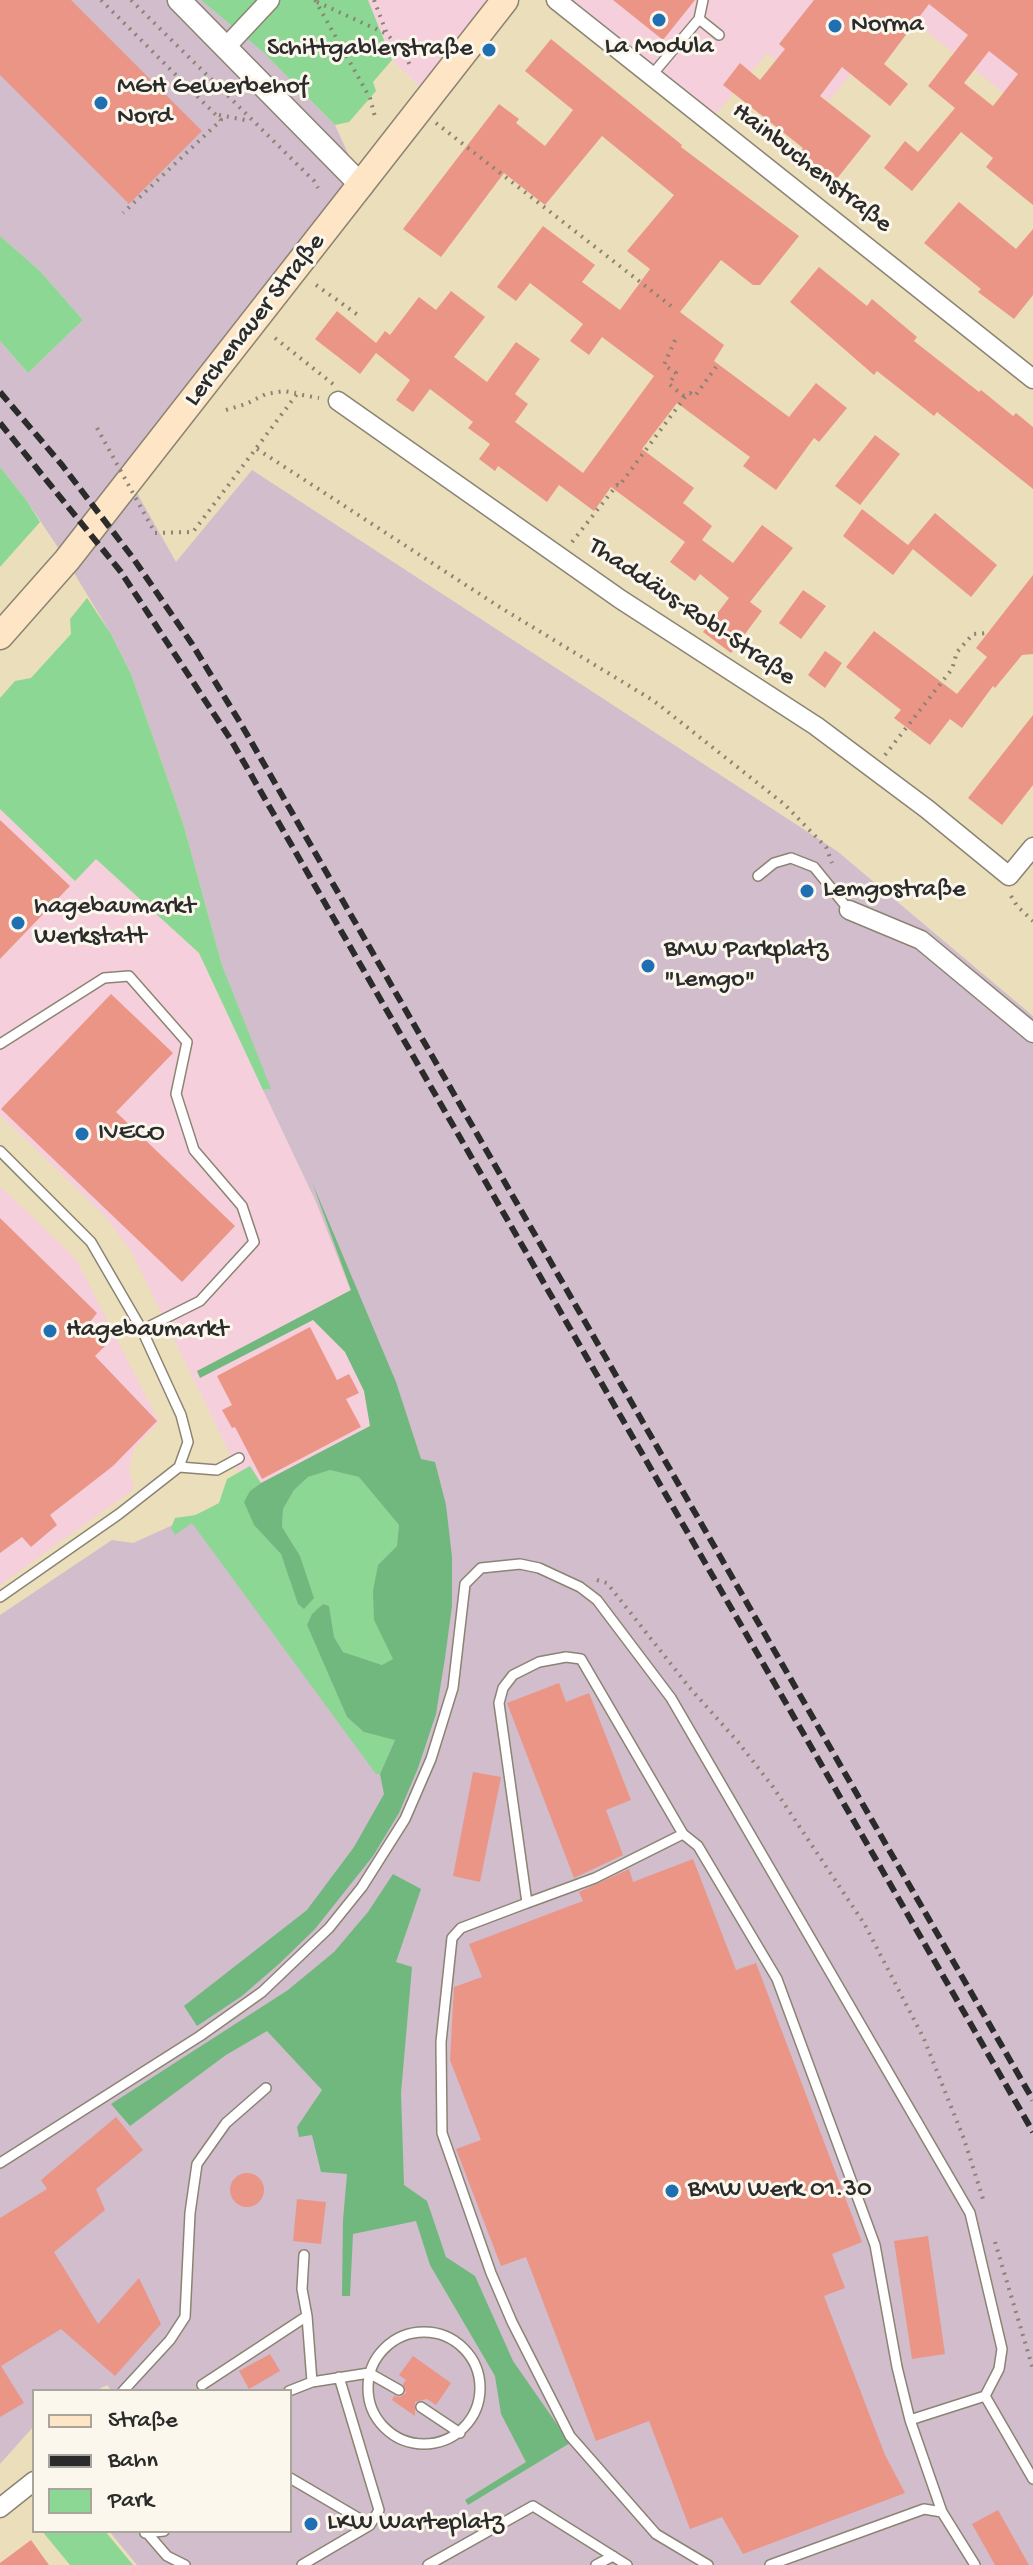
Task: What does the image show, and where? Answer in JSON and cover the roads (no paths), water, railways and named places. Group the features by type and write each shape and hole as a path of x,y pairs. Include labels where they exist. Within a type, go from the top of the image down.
{"main road":[{"name":"Lerchenauer Straße","path":"0,636 67,560 505,0"}],"street":[{"path":"179,0 362,186"},
{"path":"226,47 270,0"},
{"name":"Hainbuchenstraße","path":"556,0 1033,379"},
{"name":"Thaddäus-Robl-Straße","path":"335,392 620,599 816,726 1009,876 1033,847"},
{"path":"849,910 921,940 1033,1033"},
{"path":"0,2508 32,2483"}],"lane":[{"path":"651,76 699,19 703,0"},
{"path":"699,19 719,35"},
{"path":"758,876 774,863 791,858 814,867 849,910"},
{"path":"0,1044 104,978 129,976 187,1042 176,1094 194,1150 242,1206 254,1242 200,1301 142,1330"},
{"path":"0,1151 91,1242 142,1330 181,1415 188,1442 179,1467 119,1514 0,1597"},
{"path":"179,1467 217,1470 239,1458"},
{"path":"0,2163 200,2036 262,1992 329,1928 362,1887 405,1819 431,1759 453,1688 465,1584 473,1573 490,1567 520,1564 539,1568 580,1587 597,1600 671,1698 970,2213 1002,2349 999,2369 985,2396 910,2420"},
{"path":"527,1903 499,1703 503,1688 513,1675 539,1662 566,1657 581,1659 683,1834 698,1846 706,1858 777,1979 875,2245 910,2420 942,2512 975,2565"},
{"path":"683,1834 595,1878 461,1928 452,1938 441,2042 442,2133 491,2273 512,2322 570,2436 656,2534 708,2565"},
{"path":"125,2389 170,2340 185,2317 190,2213 197,2164 226,2123 266,2088"},
{"path":"304,2255 302,2289 312,2382"},
{"path":"202,2385 307,2316"},
{"path":"428,2331 447,2336 463,2347 475,2362 481,2381 480,2400 473,2418 460,2433 444,2442 427,2445 409,2443 393,2436 380,2424 371,2408 367,2391 369,2373 378,2355 391,2342 409,2333 428,2331"},
{"path":"292,2390 312,2382 369,2373 399,2390"},
{"path":"302,2565 370,2525 379,2510 339,2377"},
{"path":"985,2396 1033,2479"},
{"path":"421,2407 460,2433"},
{"path":"292,2479 370,2525"},
{"path":"428,2565 533,2506 627,2565"},
{"path":"770,2565 924,2509 942,2512"},
{"path":"146,2533 167,2556 185,2565"},
{"path":"596,2565 613,2556"}],"railway":[{"path":"0,392 62,465 133,558 192,644 241,724 1033,2100"},
{"path":"0,423 121,572 231,740 1033,2132"}],"place":[{"name":"La Modula","path":"659,20"},
{"name":"Norma","path":"835,26"},
{"name":"Schittgablerstraße","path":"489,50"},
{"name":"MGH Gewerbehof Nord","path":"101,103"},
{"name":"Lemgostraße","path":"807,891"},
{"name":"hagebaumarkt Werkstatt","path":"18,923"},
{"name":"BMW Parkplatz \"Lemgo\"","path":"648,966"},
{"name":"IVECO","path":"82,1134"},
{"name":"Hagebaumarkt","path":"50,1331"},
{"name":"BMW Werk 01.30","path":"672,2191"},
{"name":"LKW Warteplatz","path":"311,2524"}]}
